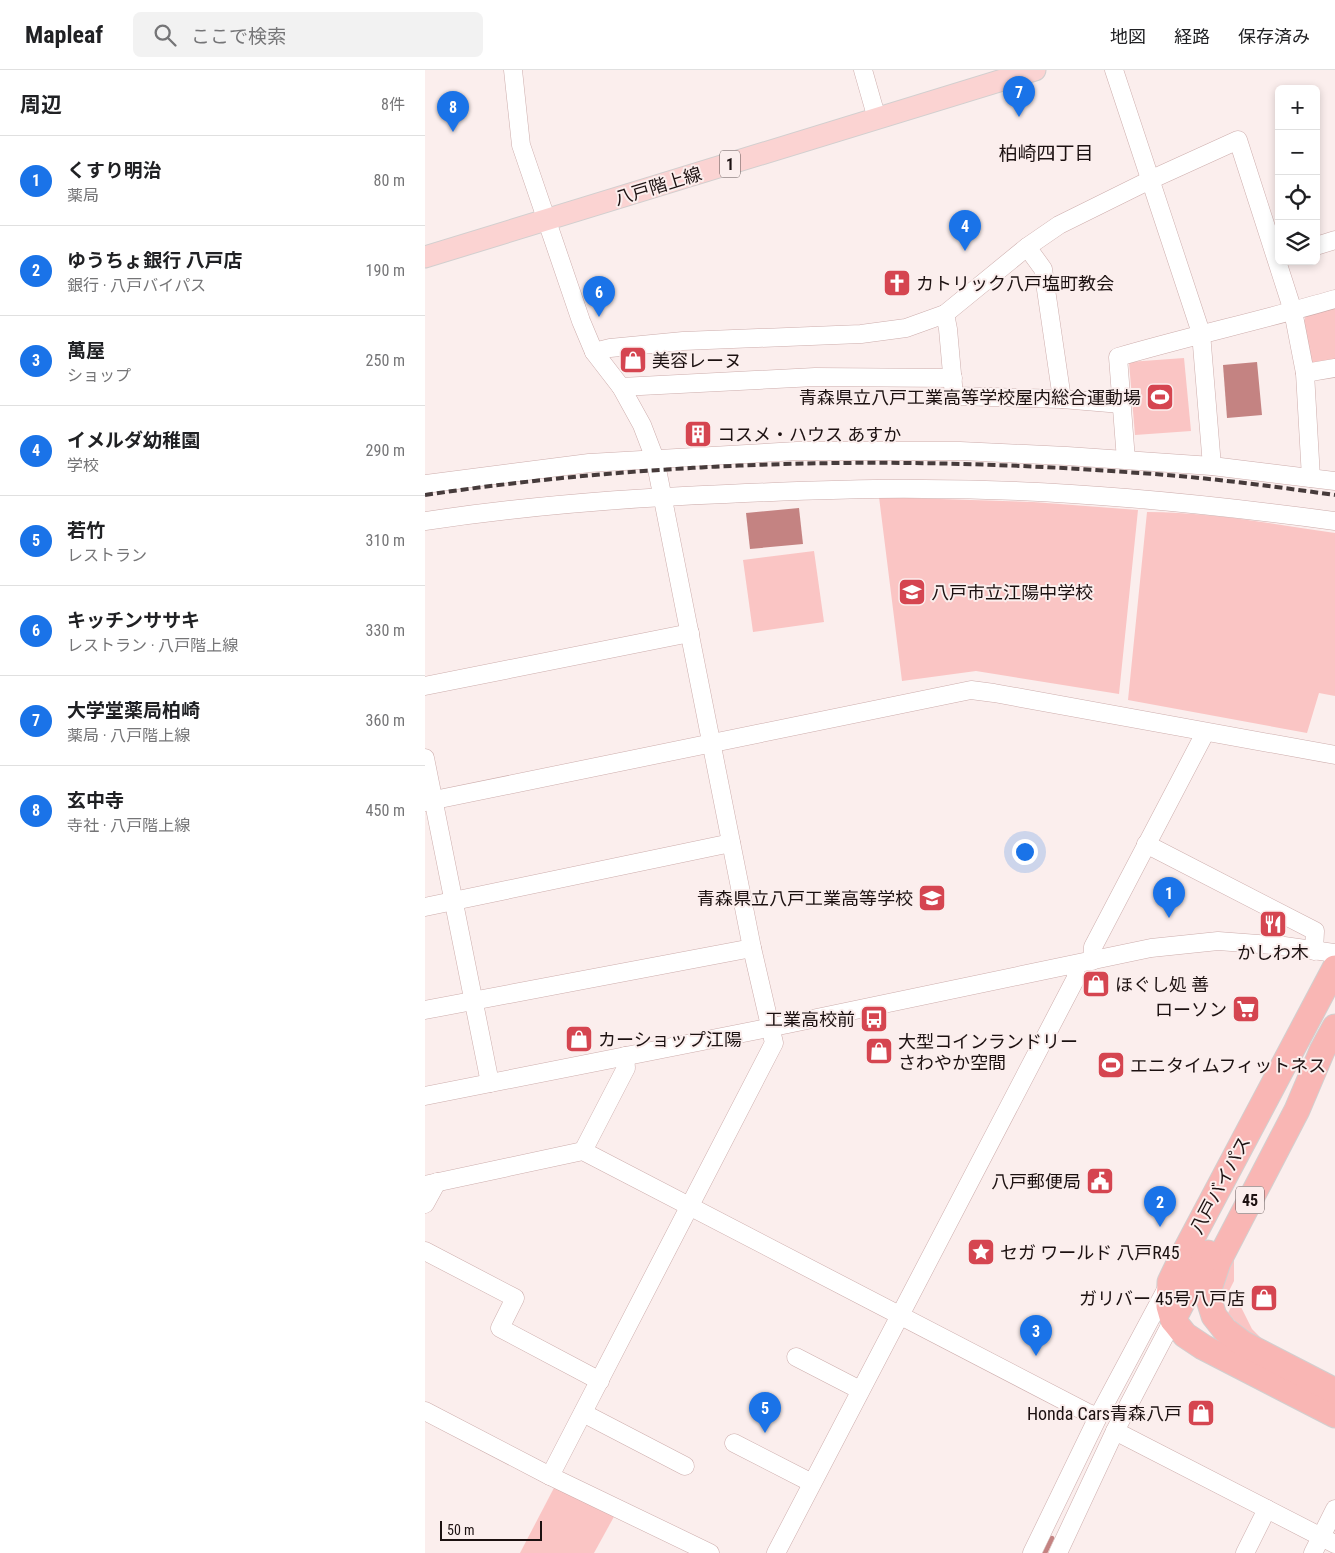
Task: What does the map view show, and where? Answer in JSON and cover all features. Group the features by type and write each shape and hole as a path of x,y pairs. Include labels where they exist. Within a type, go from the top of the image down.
{"highway":[{"name":"八戸バイパス","path":"1173,1320 1169,1306 1170,1282 1335,968"},
{"name":"八戸バイパス","path":"1335,1027 1322,1051 1297,1110 1218,1262 1210,1284 1209,1300 1214,1316 1225,1330 1242,1343 1335,1392"},
{"name":"45","path":"1173,1320 1285,1103 1322,1051"},
{"path":"1173,1320 1189,1320 1207,1325 1242,1343"},
{"path":"1173,1320 1185,1335 1203,1347 1335,1415"}],"main road":[{"name":"八戸階上線","path":"425,257 1035,70"}],"street":[{"path":"513,70 521,145 581,320 594,352 621,387 642,424 655,459 752,948 774,1042 549,1476"},
{"path":"863,70 877,120"},
{"path":"1113,70 1201,333 1212,466"},
{"path":"594,352 611,348 683,341 861,334 906,328 945,314 1027,247 1059,225 1150,180 1238,140 1275,248"},
{"path":"1320,245 1335,240"},
{"path":"1027,247 1043,270 1062,399"},
{"path":"1280,265 1293,311 1305,373 1311,478"},
{"path":"1126,460 1117,357 1201,333 1335,299"},
{"path":"945,314 954,396 1062,399 1121,404"},
{"path":"1305,373 1335,368"},
{"path":"621,387 815,377 953,378"},
{"path":"425,484 589,463 797,452 960,452 1126,460 1212,466 1335,481"},
{"path":"425,521 575,503 662,497 873,489 1011,491 1156,500 1335,521"},
{"path":"425,686 690,633"},
{"path":"429,801 971,690 1335,755"},
{"path":"776,1553 1205,732"},
{"path":"425,758 429,801 453,901 490,1083"},
{"path":"425,907 731,843"},
{"path":"1146,844 1315,931 1314,951"},
{"path":"425,1096 771,1027 1151,948 1218,941 1284,946 1335,953"},
{"path":"425,1010 752,948"},
{"path":"583,1151 626,1068 625,1056"},
{"path":"425,1204 431,1183 583,1151 899,1316 1098,1417"},
{"path":"425,1251 515,1298 500,1328 600,1380"},
{"path":"1032,1553 1098,1417 1170,1282"},
{"path":"1058,1553 1115,1431 1151,1366 1173,1320"},
{"path":"1080,1453 1111,1413 1154,1335 1173,1320"},
{"path":"1151,1366 1163,1351 1174,1345 1189,1344 1203,1347"},
{"path":"796,1357 860,1390"},
{"path":"425,1411 549,1476 710,1553"},
{"path":"583,1413 685,1466"},
{"path":"1115,1431 1328,1540"},
{"path":"734,1443 812,1483"},
{"path":"1245,1553 1267,1509"},
{"path":"1313,1553 1328,1540 1335,1509"}],"shaded area":[{"path":"1335,307 1335,363 1309,365 1303,324 1306,315"},
{"name":"青森県立八戸工業高等学校屋内総合運動場","path":"1184,358 1191,431 1135,435 1129,362"},
{"path":"1257,362 1262,415 1227,418 1223,365"},
{"path":"879,497 1033,502 1138,510 1119,694 976,671 902,681"},
{"path":"799,508 803,544 750,549 746,513"},
{"path":"1147,512 1218,516 1335,533 1335,696 1319,693 1307,733 1128,700"},
{"path":"814,551 824,622 753,632 743,560"},
{"path":"1234,1255 1234,1281 1228,1293 1222,1291 1223,1283"},
{"path":"1236,1297 1252,1329 1262,1339 1243,1329 1228,1313"},
{"path":"556,1484 616,1513 594,1553 520,1553"}],"waterway":[{"path":"1045,1553 1052,1538"}],"railway":[{"path":"425,495 603,474 782,464 871,463 1050,467 1139,473 1213,479 1335,495"}],"place":[{"name":"大学堂薬局柏崎","path":"1019,117"},
{"name":"玄中寺","path":"453,132"},
{"name":"イメルダ幼稚園","path":"965,251"},
{"name":"カトリック八戸塩町教会","path":"897,283"},
{"name":"キッチンササキ","path":"599,317"},
{"name":"美容レーヌ","path":"633,360"},
{"name":"青森県立八戸工業高等学校屋内総合運動場","path":"1160,397"},
{"name":"コスメ・ハウス あすか","path":"698,434"},
{"name":"八戸市立江陽中学校","path":"912,592"},
{"name":"青森県立八戸工業高等学校","path":"932,898"},
{"name":"くすり明治","path":"1169,918"},
{"name":"かしわ木","path":"1273,924"},
{"name":"ほぐし処 善","path":"1096,984"},
{"name":"ローソン","path":"1246,1009"},
{"name":"工業高校前","path":"874,1019"},
{"name":"カーショップ江陽","path":"579,1039"},
{"name":"大型コインランドリー さわやか空間","path":"879,1051"},
{"name":"エニタイムフィットネス","path":"1111,1065"},
{"name":"八戸郵便局","path":"1100,1181"},
{"name":"ゆうちょ銀行 八戸店","path":"1160,1227"},
{"name":"セガ ワールド 八戸R45","path":"981,1252"},
{"name":"ガリバー 45号八戸店","path":"1264,1298"},
{"name":"萬屋","path":"1036,1356"},
{"name":"Honda Cars青森八戸","path":"1201,1413"},
{"name":"若竹","path":"765,1433"}],"district":[{"name":"柏崎四丁目","path":"1046,153"}]}
